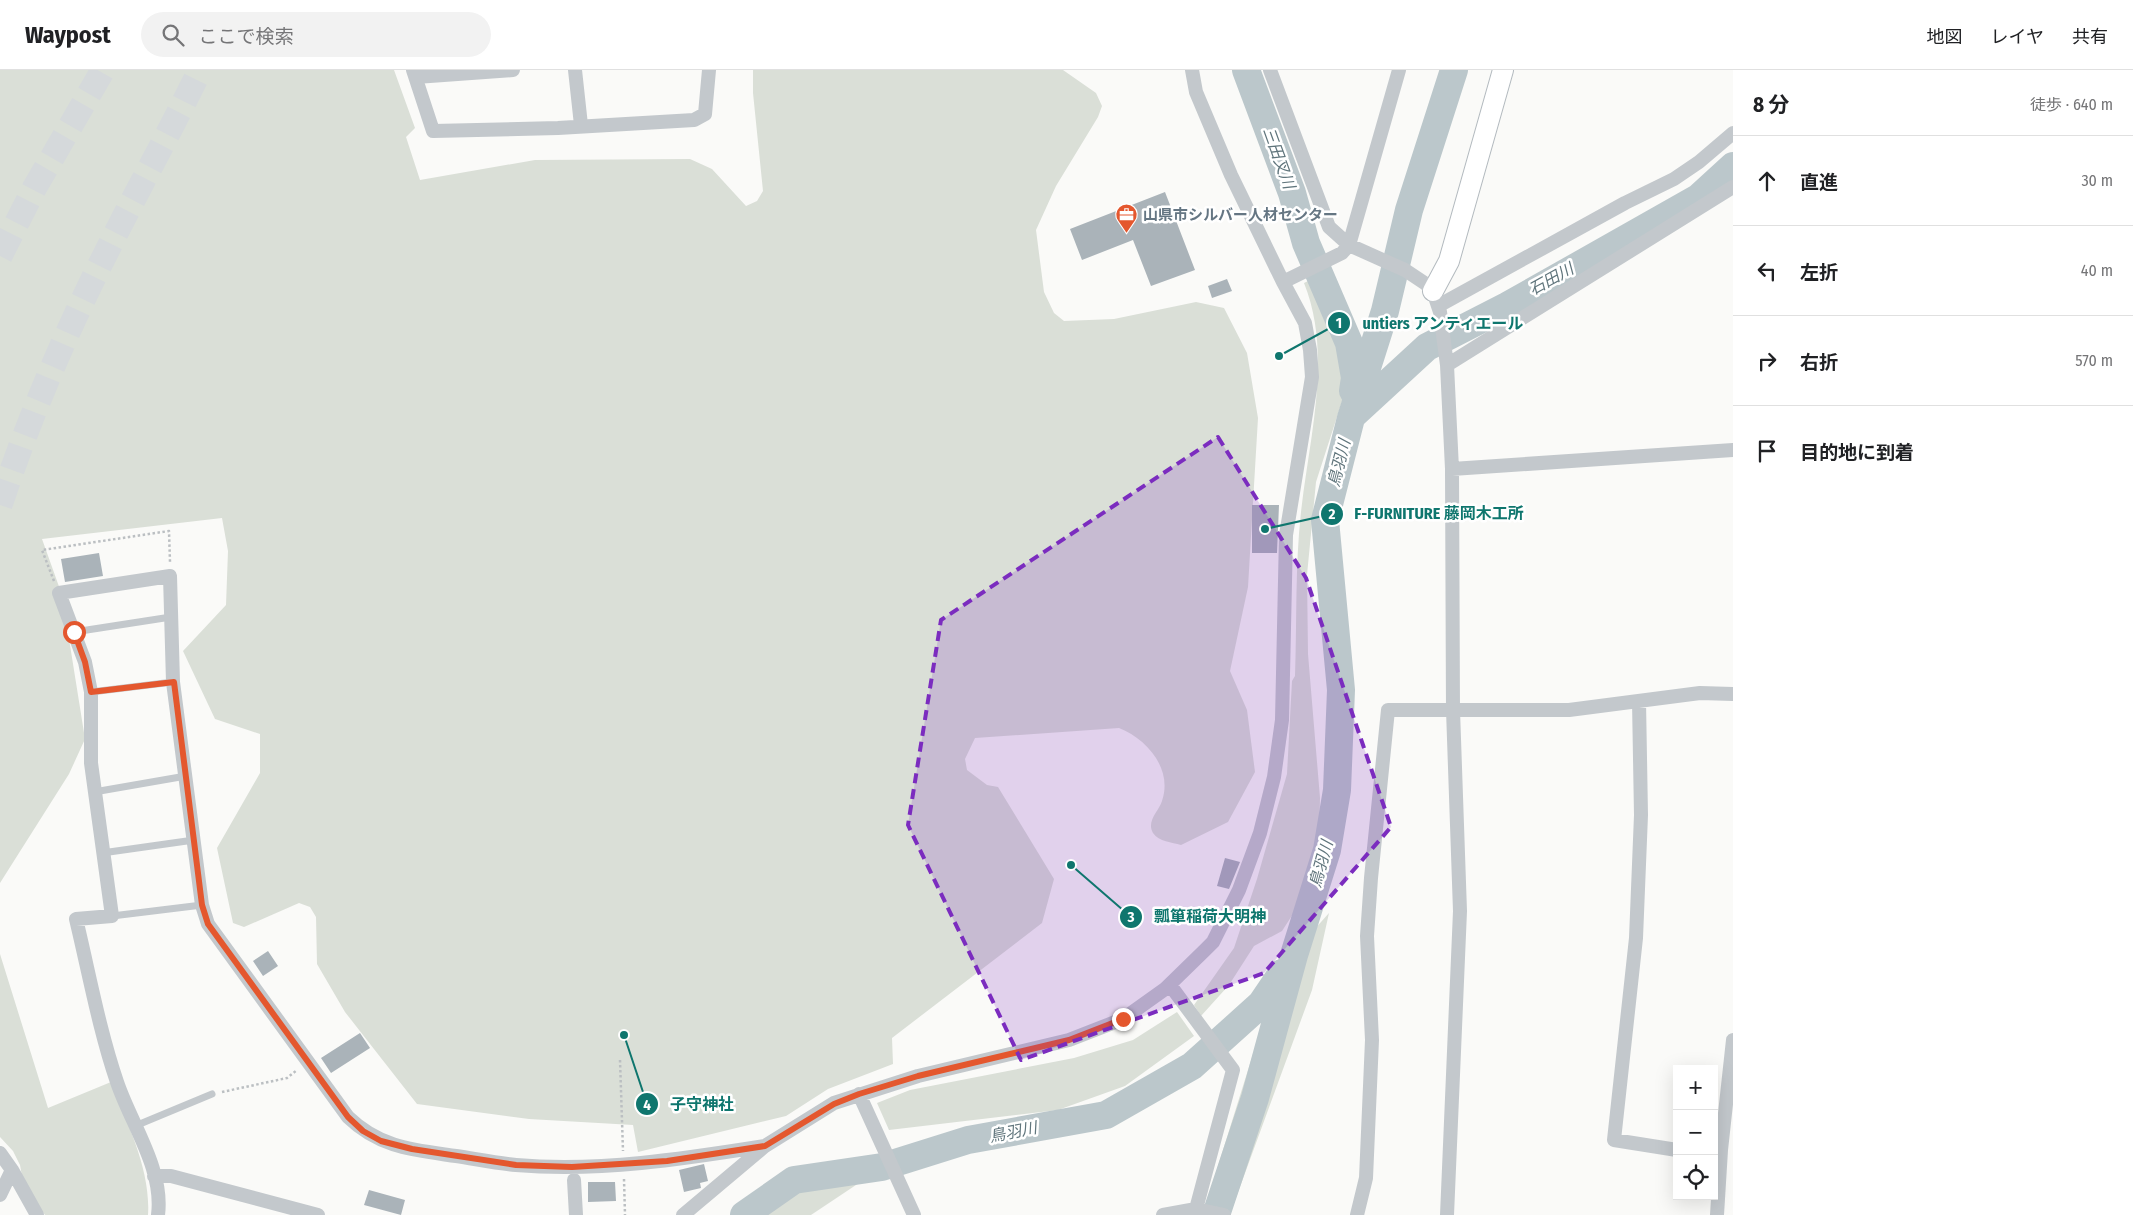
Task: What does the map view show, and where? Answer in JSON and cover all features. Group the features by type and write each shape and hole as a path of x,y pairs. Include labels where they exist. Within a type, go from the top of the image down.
{"street":[{"path":"513,70 414,74 433,131 558,128 581,125 694,120 705,114 709,70"},
{"path":"574,70 581,125"},
{"path":"683,1215 765,1146 834,1104 918,1076 1069,1040 1123,1019 1170,985 1213,942 1240,890 1260,833 1274,777 1282,720 1286,535 1312,378 1310,350 1305,323 1204,110 1196,92 1192,70"},
{"path":"1270,70 1329,227 1345,249"},
{"path":"1345,249 1399,70"},
{"path":"1447,1215 1452,1146 1460,911 1453,710 1452,469 1446,361 1434,298 1449,261 1503,70"},
{"path":"1434,298 1674,179 1699,162 1733,132"},
{"path":"1446,361 1731,190"},
{"path":"1286,280 1345,249 1364,251 1405,270 1434,298"},
{"path":"1452,469 1733,450"},
{"path":"158,1215 159,1206 154,1176 117,1082 76,919 112,916 91,763 91,692 85,662 59,594 170,576 174,682 202,905 208,924 348,1117 363,1131 381,1141 412,1149 516,1165 572,1167 624,1165 667,1161 765,1146"},
{"path":"1357,1215 1366,1178 1371,1050 1368,936 1370,888 1388,710 1569,710 1700,693 1733,694"},
{"path":"1639,701 1641,815 1636,938 1614,1140 1673,1149"},
{"path":"1170,985 1233,1070 1196,1208"},
{"path":"1717,1215 1733,1040"},
{"path":"860,1096 914,1215"},
{"path":"0,1153 12,1170 37,1215"},
{"path":"0,1195 12,1170"},
{"path":"154,1176 171,1176 318,1215"},
{"path":"574,1180 576,1215"},
{"path":"1163,1215 1196,1208 1224,1215"}],"lane":[{"path":"74,632 171,617"},
{"path":"91,692 174,682"},
{"path":"94,792 186,776"},
{"path":"102,853 195,840"},
{"path":"112,916 202,905"},
{"path":"135,1126 212,1094"}],"path":[{"path":"59,594 42,550 168,531 170,576"},
{"path":"620,1060 625,1215"},
{"path":"212,1094 287,1078 308,1061"}],"highlighted area":[{"path":"1218,437 1306,578 1391,827 1264,973 1021,1060 908,825 941,620"}],"shaded area":[{"path":"0,70 394,70 415,128 406,137 420,180 535,160 690,159 712,169 746,206 757,201 763,191 753,93 753,70 1063,70 1096,93 1102,106 1098,117 1056,186 1036,230 1044,292 1054,313 1064,321 1114,319 1196,302 1224,308 1247,353 1258,418 1248,587 1230,671 1247,710 1255,772 1228,822 1181,845 1162,840 1156,836 1151,829 1151,824 1162,801 1164,778 1161,767 1148,747 1119,728 975,738 965,759 967,770 987,785 998,787 1054,879 1042,923 892,1038 893,1064 828,1089 786,1116 638,1152 633,1125 529,1119 417,1104 345,1012 317,964 316,917 310,907 299,903 244,927 233,923 217,848 260,773 260,734 215,719 183,651 226,605 228,551 222,518 42,539 62,595 85,739 69,774 0,883"},
{"path":"1314,278 1334,318 1347,366 1345,392 1316,482 1307,575 1308,654 1320,798 1319,841 1293,914 1282,931 1254,946 1229,985 1201,1016 1194,1005 1234,948 1257,879 1287,774 1292,681 1295,676 1299,532 1313,426 1318,368 1313,310 1304,283"},
{"path":"1329,913 1312,990 1233,1206 1207,1201 1253,1054 1298,985 1313,931"},
{"path":"0,954 48,1108 111,1082 131,1130 142,1164 148,1198 148,1215 45,1215 24,1187 20,1165 13,1151 0,1137"},
{"path":"1177,1012 1194,1036 1125,1086 1058,1110 889,1130 877,1103 910,1090 1074,1058 1133,1040"},
{"path":"871,1175 811,1215 761,1215 806,1185 832,1177"}],"building":[{"name":"山県市シルバー人材センター","path":"1165,192 1195,270 1151,286 1133,240 1082,260 1070,229"},
{"path":"1227,279 1232,291 1212,298 1208,286"},
{"path":"1252,505 1279,505 1277,553 1252,553"},
{"path":"99,553 103,576 65,582 61,559"},
{"path":"1225,858 1240,862 1229,889 1217,886"},
{"path":"268,951 278,966 263,976 253,961"},
{"path":"360,1033 370,1048 331,1073 321,1058"},
{"path":"704,1164 708,1181 700,1183 701,1188 684,1192 679,1170"},
{"path":"588,1182 615,1182 616,1201 588,1202"},
{"path":"369,1190 405,1200 401,1215 364,1205"}],"waterway":[{"name":"三田叉川","path":"1246,70 1292,193 1306,243 1349,343 1355,378 1353,391"},
{"name":"鳥羽川","path":"1216,1215 1255,1098 1294,955 1327,850 1337,790 1341,690 1325,520 1351,418 1385,311 1409,210 1454,70"},
{"name":"石田川","path":"1352,416 1427,347 1507,306 1698,198 1733,166"},
{"name":"鳥羽川","path":"744,1215 794,1180 882,1167 968,1140 1106,1115 1192,1066 1261,1004 1282,973"}],"tunnel":[{"path":"0,256 35,187 103,70"},
{"path":"0,505 37,405 80,307 200,70"}],"place":[{"name":"山県市シルバー人材センター","path":"1127,234"},
{"name":"untiers アンティエール","path":"1279,356"},
{"name":"F-FURNITURE 藤岡木工所","path":"1265,529"},
{"name":"瓢箪稲荷大明神","path":"1071,865"},
{"name":"子守神社","path":"624,1035"}],"route":[{"path":"74,632 85,662 91,692 174,682 202,905 208,924 348,1117 363,1131 381,1141 412,1149 516,1165 572,1167 667,1161 765,1146 834,1104 859,1094 918,1076 1069,1040 1123,1019"}]}
